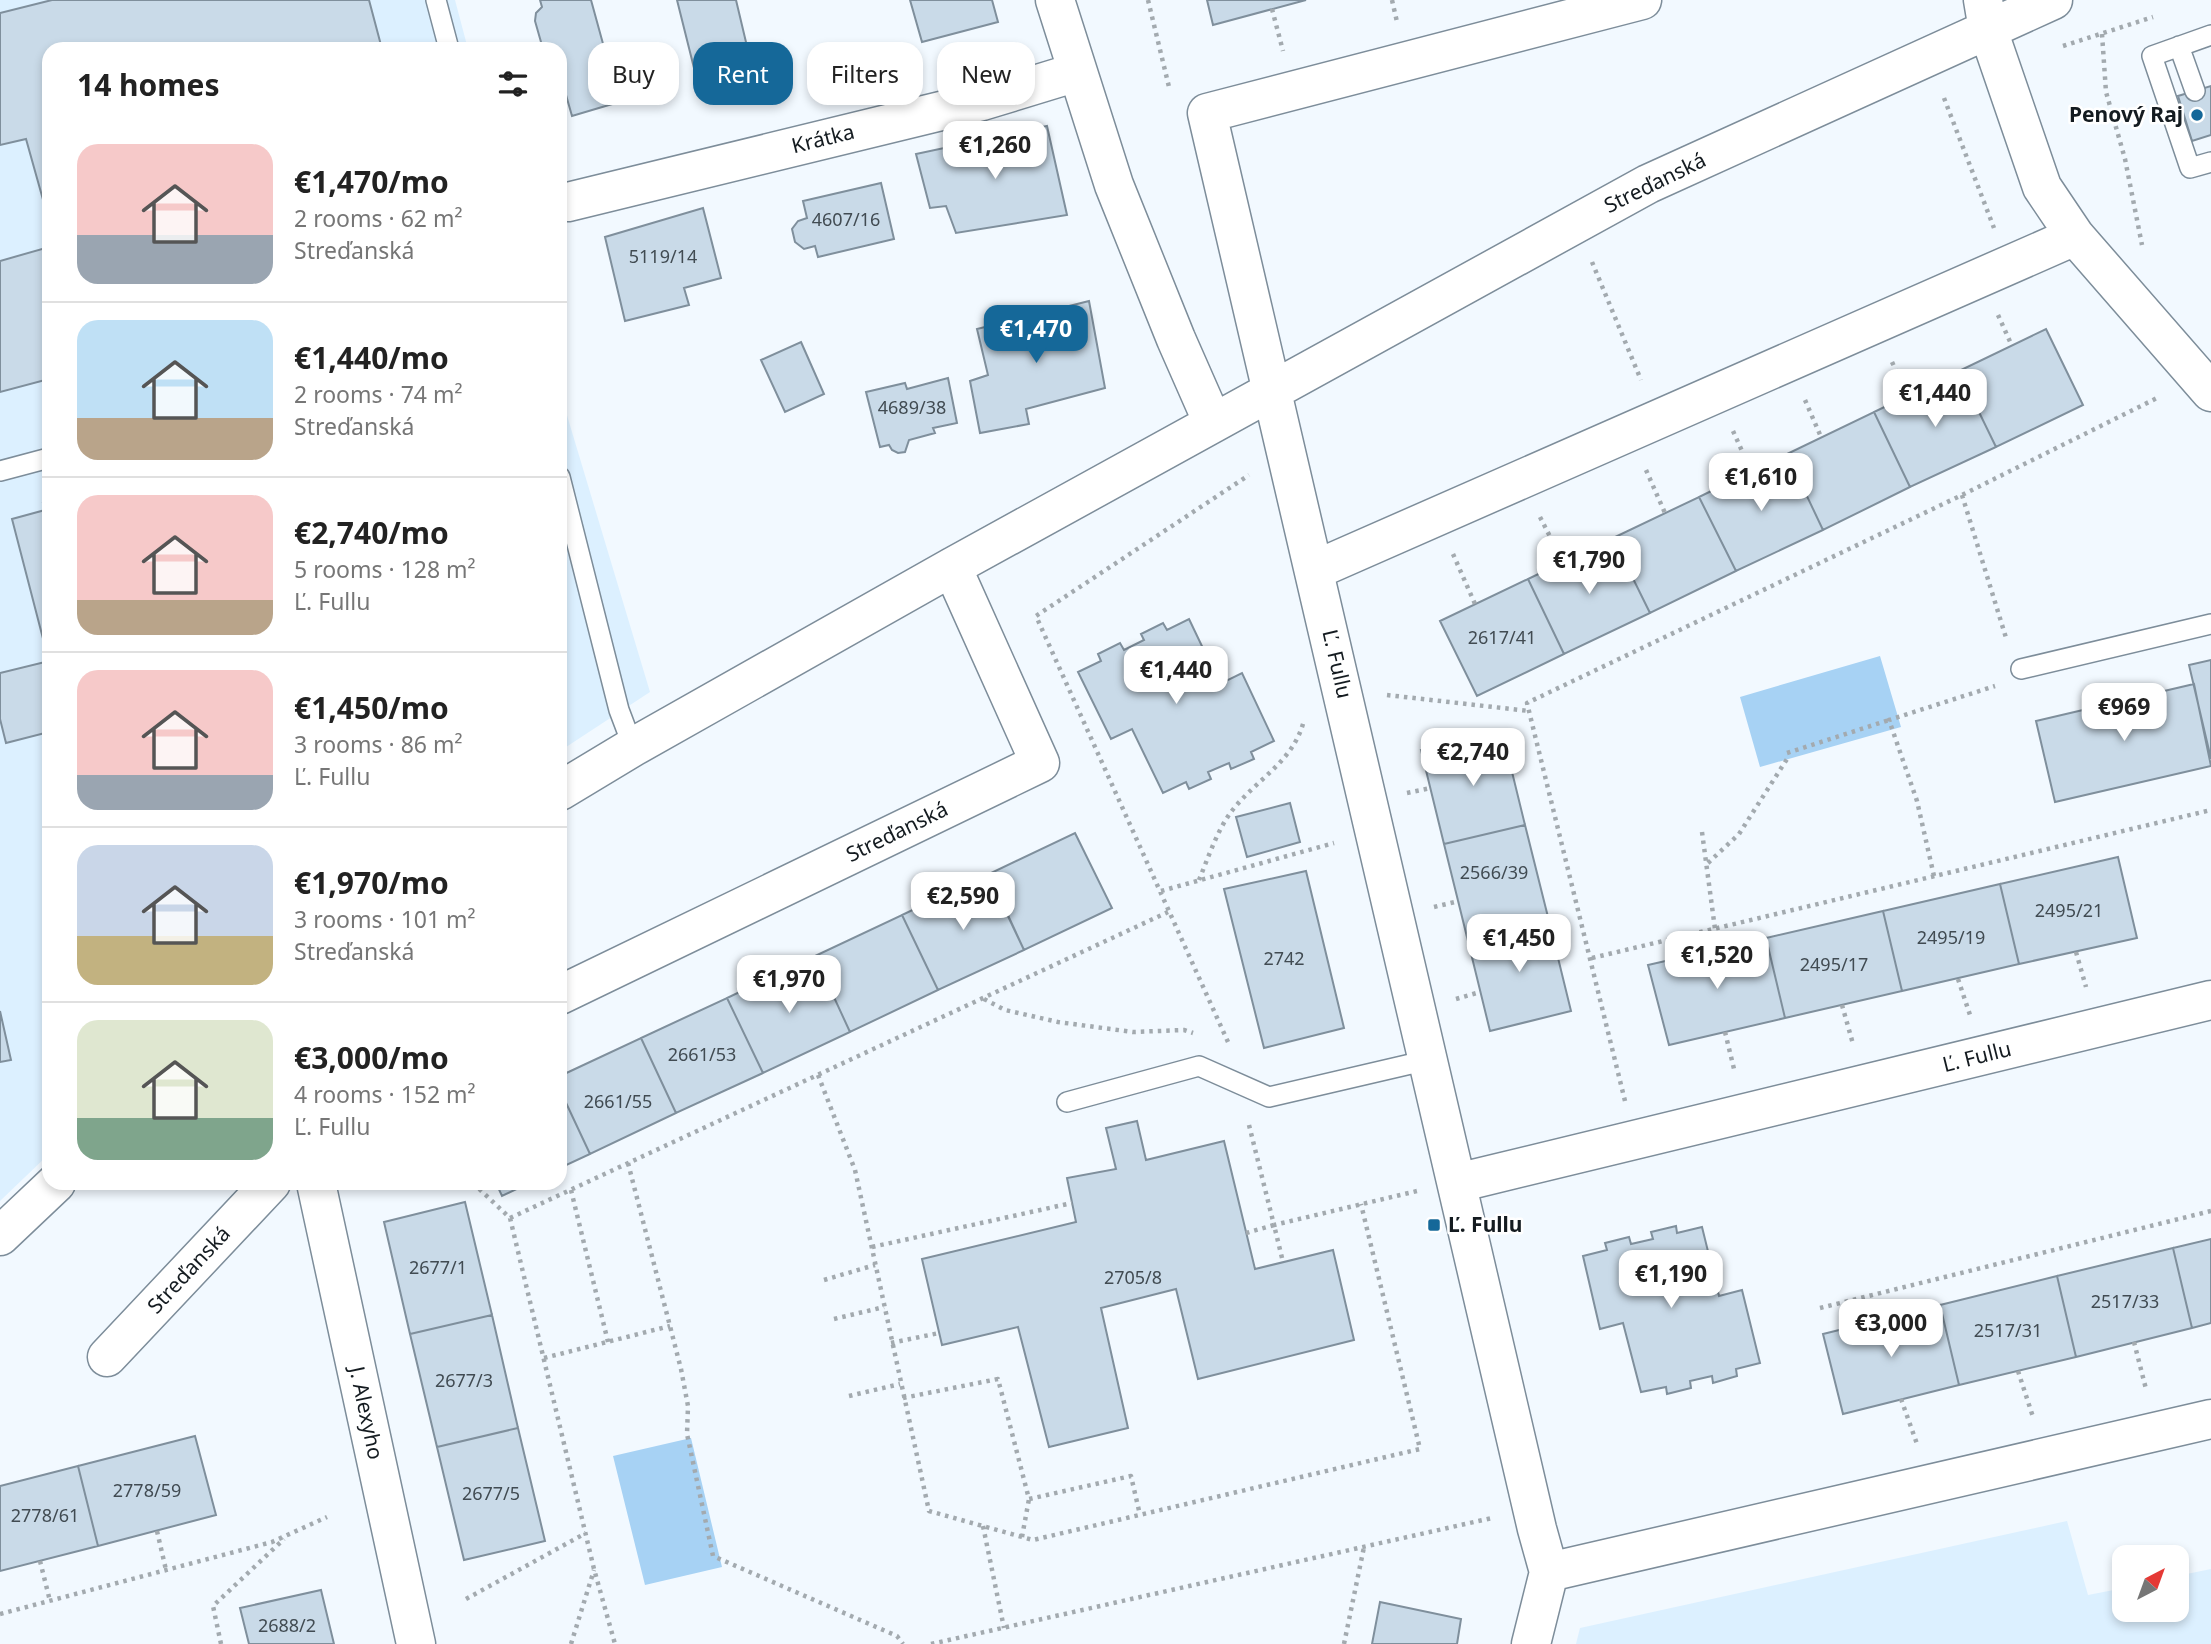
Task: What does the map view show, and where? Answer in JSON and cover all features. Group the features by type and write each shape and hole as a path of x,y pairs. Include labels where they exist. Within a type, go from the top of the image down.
{"street":[{"path":"1055,0 1114,185 1175,339 1213,423"},
{"path":"1271,391 1207,113 1642,0"},
{"name":"Streďanská","path":"567,788 633,747 952,567 1648,184 1985,15 2053,0"},
{"path":"1985,15 2042,187 2075,236 2211,392"},
{"name":"Krátka","path":"568,202 982,101 1077,72"},
{"path":"1315,570 2075,236"},
{"name":"Ľ. Fullu","path":"1271,391 1549,1572 1531,1644"},
{"name":"Streďanská","path":"567,992 1040,763 952,567"},
{"name":"Ľ. Fullu","path":"1457,1183 2211,1000"},
{"path":"0,1236 49,1190"},
{"name":"Streďanská","path":"107,1357 264,1190"},
{"name":"J. Alexyho","path":"318,1190 416,1644"},
{"path":"1549,1572 2211,1419"}],"lane":[{"path":"436,0 447,42"},
{"path":"2211,35 2152,55 2190,168 2211,162"},
{"path":"2179,46 2195,91"},
{"path":"0,471 42,460"},
{"path":"567,505 619,710 633,747"},
{"path":"2021,669 2211,624"},
{"path":"1067,1102 1199,1066 1269,1097 1428,1060"}],"path":[{"path":"1148,0 1169,87"},
{"path":"1392,0 1398,26"},
{"path":"1272,9 1284,55"},
{"path":"2063,46 2155,17"},
{"path":"2102,34 2106,92 2125,159 2143,251"},
{"path":"1944,98 2008,265"},
{"path":"1592,261 1657,420"},
{"path":"1995,308 2012,346"},
{"path":"1889,355 1908,396"},
{"path":"1802,392 1821,437"},
{"path":"1628,1111 1527,703 2160,397"},
{"path":"1730,424 1751,471"},
{"path":"1643,463 1665,513"},
{"path":"1224,1044 1231,1048 1036,616 1256,471"},
{"path":"1962,495 2008,646 1999,648"},
{"path":"1537,509 1563,562"},
{"path":"1450,547 1475,604"},
{"path":"1708,863 1739,834 1787,756 1889,720 1995,688 1993,675"},
{"path":"1382,695 1529,710"},
{"path":"1199,880 1231,812 1287,757 1298,740 1305,717"},
{"path":"1889,720 1917,801 1934,876"},
{"path":"1592,958 2211,810"},
{"path":"1161,891 1376,831"},
{"path":"1702,832 1715,929"},
{"path":"1433,907 1459,901"},
{"path":"510,1218 1168,912"},
{"path":"2076,952 2089,998"},
{"path":"1958,979 1973,1026"},
{"path":"1455,999 1480,992"},
{"path":"983,998 1005,1010 1058,1022 1133,1032 1184,1030 1195,1034"},
{"path":"1842,1005 1856,1055"},
{"path":"1725,1031 1738,1084"},
{"path":"818,1075 855,1170 929,1511 1033,1540 1420,1449 1361,1204"},
{"path":"1250,1128 1262,1124"},
{"path":"1253,1138 1283,1262"},
{"path":"628,1163 688,1406 687,1434 713,1556 897,1636 903,1644"},
{"path":"480,1190 510,1218 594,1569 615,1644"},
{"path":"570,1190 608,1342"},
{"path":"1246,1233 1419,1190"},
{"path":"872,1247 1072,1203"},
{"path":"1820,1308 2211,1211"},
{"path":"824,1280 875,1265"},
{"path":"834,1319 884,1307"},
{"path":"544,1358 670,1326"},
{"path":"891,1343 939,1333"},
{"path":"2134,1342 2146,1389"},
{"path":"2018,1371 2033,1417"},
{"path":"903,1398 998,1379 1029,1499 1022,1537"},
{"path":"849,1396 900,1384"},
{"path":"1901,1399 1917,1444"},
{"path":"1029,1499 1131,1476 1140,1515"},
{"path":"0,1614 272,1542 327,1517"},
{"path":"931,1644 1494,1518"},
{"path":"983,1526 1004,1628"},
{"path":"157,1531 166,1570"},
{"path":"466,1599 586,1533"},
{"path":"221,1644 212,1606 287,1536"},
{"path":"1344,1644 1364,1547"},
{"path":"40,1561 50,1601"},
{"path":"572,1644 594,1569"}],"shaded area":[{"path":"0,0 455,0 466,42 42,42 42,1161 0,1201"},
{"path":"567,415 650,692 567,746"},
{"path":"1880,656 1901,727 1760,767 1740,697"},
{"path":"691,1438 722,1567 645,1585 613,1456"},
{"path":"2067,1521 2088,1595 2112,1590 2112,1622 2189,1622 2189,1574 2211,1569 2211,1644 1576,1644 1580,1628"}],"building":[{"path":"52,0 369,0 380,42 42,42 42,196 26,139 0,145 0,13"},
{"path":"540,0 591,0 603,42 588,42 588,105 609,105 572,116 567,98 567,42 541,42 535,21 536,13 542,7"},
{"path":"677,0 736,0 746,42 693,42 693,64"},
{"path":"910,0 992,0 998,22 922,42"},
{"path":"1207,0 1306,0 1213,25"},
{"name":"Penový Raj","path":"2211,86 2211,135 2192,141 2178,96"},
{"path":"1047,126 1067,215 956,233 946,206 930,208 916,154"},
{"path":"881,183 894,239 818,257 815,246 804,249 795,242 792,229 798,221 807,218 803,201"},
{"path":"703,208 721,278 684,288 689,305 625,321 605,237"},
{"path":"42,249 42,381 0,392 0,261"},
{"path":"1089,301 1105,388 1026,409 1029,424 980,433 970,381 988,375 977,329"},
{"path":"2046,329 2083,405 1996,447 1959,371"},
{"path":"801,342 824,394 785,412 761,360"},
{"path":"1959,371 1996,447 1910,487 1874,412"},
{"path":"948,378 957,423 933,428 935,433 909,440 905,452 898,453 889,445 880,447 866,392 905,383 907,389"},
{"path":"1874,412 1910,487 1823,530 1787,454"},
{"path":"1787,454 1823,530 1736,571 1699,497"},
{"path":"1699,497 1736,571 1650,613 1613,538"},
{"path":"42,511 42,635 12,519"},
{"path":"1613,538 1650,613 1564,654 1528,579"},
{"path":"1528,579 1564,654 1477,696 1440,621"},
{"path":"1189,619 1220,684 1242,673 1274,741 1251,752 1254,759 1231,769 1229,763 1208,772 1211,779 1189,789 1186,782 1163,793 1132,729 1111,739 1078,672 1101,661 1098,654 1120,643 1124,650 1144,640 1141,634 1163,623 1167,630"},
{"path":"2211,660 2211,759 2189,665"},
{"path":"42,663 42,734 6,743 0,719 0,673"},
{"path":"2194,684 2211,766 2055,802 2036,721"},
{"path":"1502,731 1525,825 1444,844 1421,750"},
{"path":"1290,803 1300,842 1247,857 1236,817"},
{"path":"1525,825 1548,917 1467,937 1444,844"},
{"path":"1075,833 1112,908 1024,950 989,874"},
{"path":"2118,857 2137,938 2019,964 2000,884"},
{"path":"1306,871 1344,1028 1264,1048 1224,889"},
{"path":"988,874 1024,950 938,990 902,915"},
{"path":"2000,884 2019,964 1902,991 1883,911"},
{"path":"1883,911 1902,991 1785,1018 1766,938"},
{"path":"902,915 938,990 850,1032 815,956"},
{"path":"1548,917 1571,1011 1490,1031 1467,937"},
{"path":"1766,938 1785,1018 1669,1045 1648,965"},
{"path":"815,956 850,1032 763,1073 727,998"},
{"path":"727,998 763,1073 676,1113 641,1038"},
{"path":"0,1011 11,1060 0,1062"},
{"path":"641,1038 676,1113 590,1154 567,1105 567,1073"},
{"path":"567,1105 590,1154 567,1165"},
{"path":"1137,1121 1146,1160 1224,1141 1255,1269 1333,1250 1354,1340 1198,1379 1176,1289 1101,1308 1128,1428 1049,1447 1018,1327 942,1345 922,1259 1076,1222 1067,1178 1116,1169 1106,1128"},
{"path":"499,1190 514,1190 502,1196"},
{"path":"465,1202 492,1315 410,1334 384,1222"},
{"path":"1676,1226 1677,1233 1702,1227 1719,1296 1742,1290 1760,1363 1736,1369 1737,1376 1713,1383 1712,1376 1690,1381 1691,1388 1667,1394 1666,1387 1641,1392 1623,1323 1600,1329 1583,1256 1607,1250 1605,1243 1629,1237 1631,1244 1653,1239 1651,1232"},
{"path":"2211,1239 2211,1323 2192,1328 2173,1248"},
{"path":"2173,1248 2192,1328 2076,1357 2057,1276"},
{"path":"2057,1276 2076,1357 1959,1385 1940,1305"},
{"path":"1940,1305 1959,1385 1843,1414 1823,1334"},
{"path":"492,1315 518,1428 437,1447 410,1334"},
{"path":"518,1428 545,1541 464,1560 437,1447"},
{"path":"195,1436 216,1515 98,1546 78,1466"},
{"path":"78,1466 98,1546 0,1571 0,1486"},
{"path":"321,1590 334,1644 249,1644 240,1608"},
{"path":"1380,1602 1461,1619 1457,1644 1372,1644"}],"place":[{"name":"Penový Raj","path":"2197,115"},
{"name":"Ľ. Fullu","path":"1434,1225"}]}
